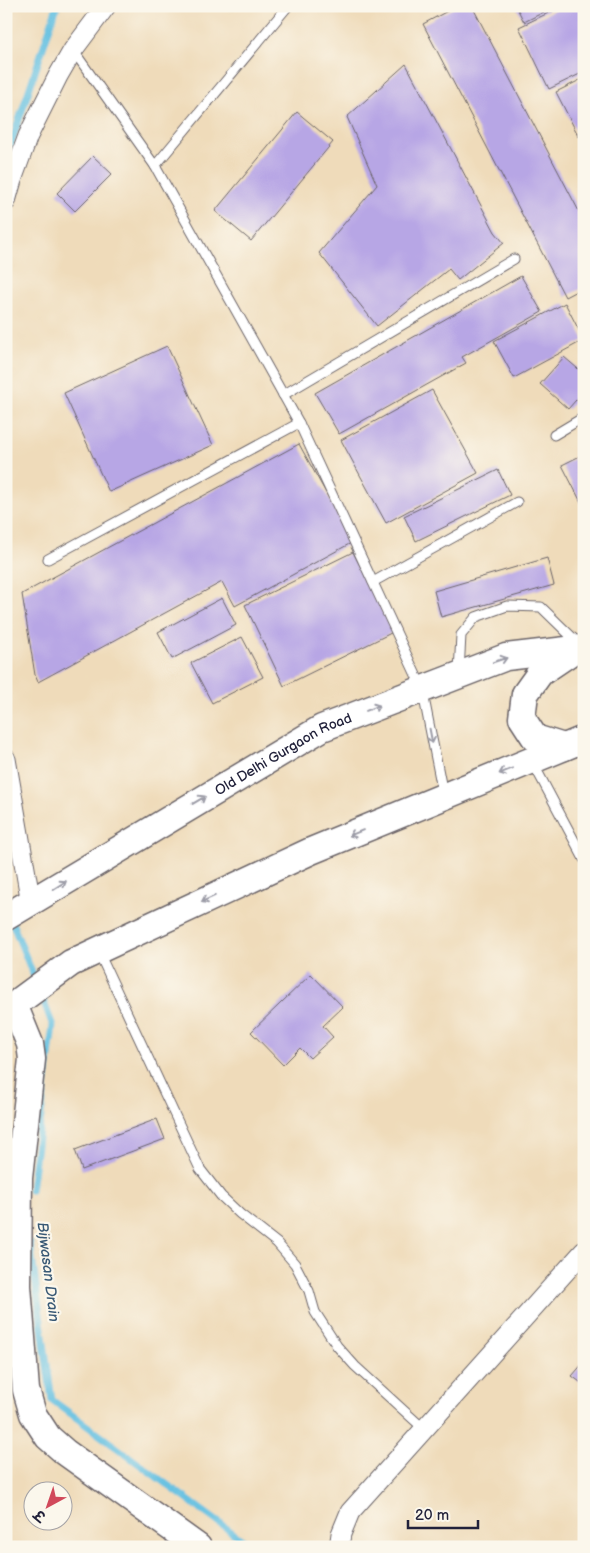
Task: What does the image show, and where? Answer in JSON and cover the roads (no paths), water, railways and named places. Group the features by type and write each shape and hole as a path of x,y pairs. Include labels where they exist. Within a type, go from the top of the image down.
{"main road":[{"name":"Old Delhi Gurgaon Road","path":"19,910 137,837 322,728 506,657 580,649"},
{"path":"574,743 535,738 522,718 525,694 540,674 580,649"},
{"path":"198,1547 65,1452 48,1437 33,1414 26,1390 18,1286 19,1178 32,1058 30,1044 14,1006 71,963 311,851 574,743"}],"street":[{"path":"6,201 28,136 72,50 106,6"},
{"path":"6,759 19,910"},
{"path":"339,1547 341,1534 350,1512 584,1251"}],"lane":[{"path":"155,166 288,6"},
{"path":"72,50 155,166 299,423 422,688 443,797"},
{"path":"284,396 514,259"},
{"path":"554,436 584,417"},
{"path":"48,559 299,423"},
{"path":"373,582 517,502"},
{"path":"459,674 461,635 476,617 507,606 541,606 580,649"},
{"path":"532,761 584,859"},
{"path":"97,951 200,1169 221,1196 240,1214 277,1242 295,1264 309,1291 316,1312 337,1346 354,1366 424,1429"}],"waterway":[{"name":"Bijwasan Drain","path":"6,159 57,6"},
{"name":"Bijwasan Drain","path":"11,920 36,982"},
{"name":"Bijwasan Drain","path":"31,1190 53,1026 40,992"},
{"name":"Bijwasan Drain","path":"30,1243 52,1400 252,1547"}]}
